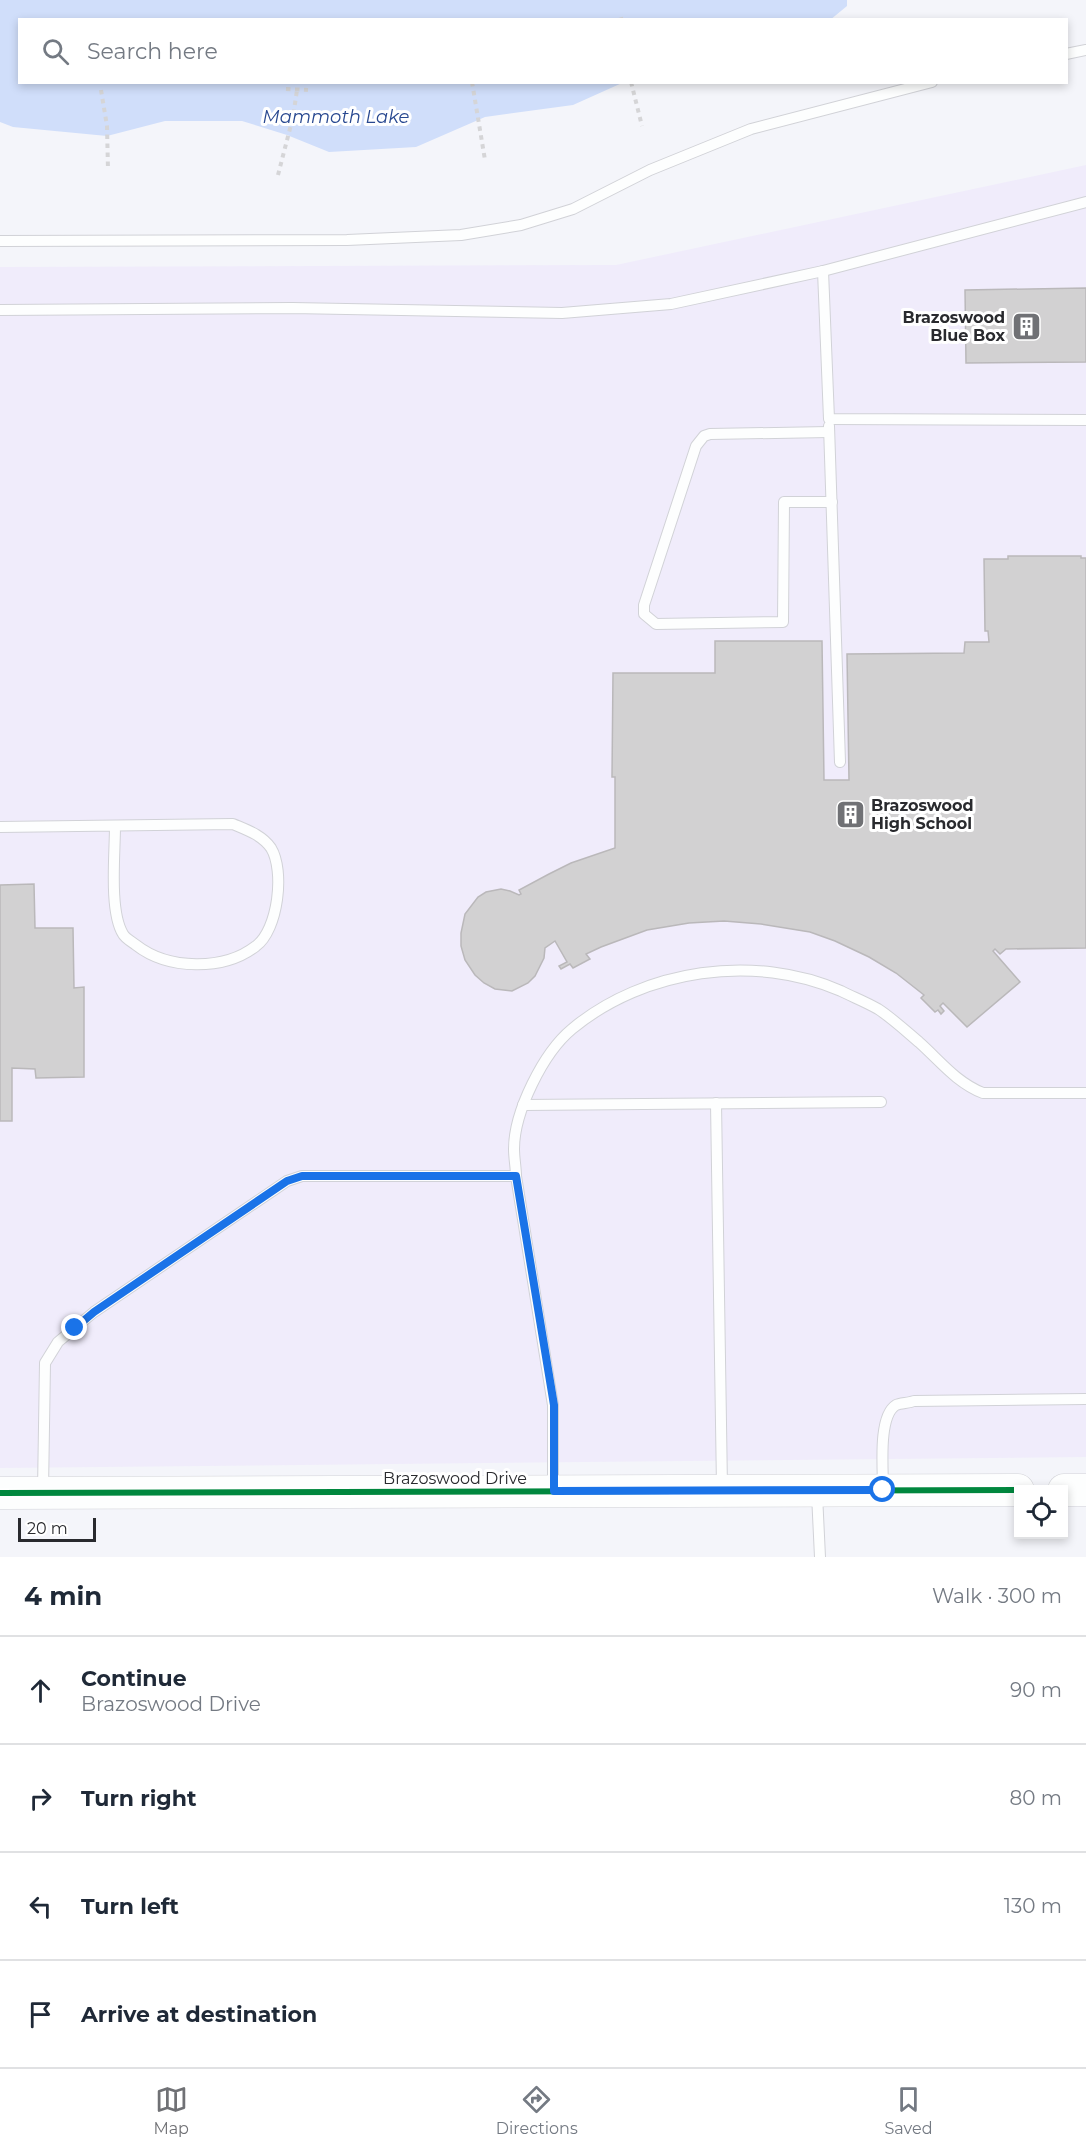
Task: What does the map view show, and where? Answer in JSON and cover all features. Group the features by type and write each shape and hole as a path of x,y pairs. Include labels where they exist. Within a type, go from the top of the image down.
{"street":[{"name":"Brazoswood Drive","path":"0,1493 1014,1490"},
{"path":"1068,1490 1086,1490"}],"lane":[{"path":"1068,54 1086,50"},
{"path":"0,241 324,240 461,235 521,225 573,209 650,170 751,129 925,84"},
{"path":"0,310 292,308 562,313 671,304 823,271 1086,202"},
{"path":"823,271 840,762"},
{"path":"829,419 1086,420"},
{"path":"829,432 704,436 696,446 644,605 644,614 656,624 783,622 784,502 832,502"},
{"path":"0,827 233,824 254,832 271,849 278,872 278,899 273,921 258,945 237,958 212,963 170,962 148,954 123,935 115,913 114,826"},
{"path":"554,1491 554,1405 516,1176 514,1147 523,1105 542,1064 570,1030 608,1004 645,987 693,974 748,969 790,974 839,990 879,1010 959,1080 983,1093 1086,1093"},
{"path":"523,1105 881,1102"},
{"path":"716,1104 722,1491"},
{"path":"43,1493 45,1363 58,1342 94,1312 287,1181 302,1176 516,1176"},
{"path":"883,1490 884,1432 887,1415 896,1405 914,1401 1086,1399"},
{"path":"817,1490 820,1557"}],"path":[{"path":"472,84 485,160"},
{"path":"632,84 642,126"},
{"path":"286,89 308,90"},
{"path":"101,90 107,126 108,170"},
{"path":"278,175 293,117 297,90"}],"shaded area":[{"path":"1086,165 1086,1457 0,1468 0,267 616,265"}],"water":[{"name":"Mammoth Lake","path":"0,0 847,0 847,6 832,18 18,18 18,84 620,84 573,105 485,117 416,147 329,152 287,135 242,121 165,121 107,136 13,127 0,122"}],"building":[{"name":"Brazoswood Blue Box","path":"1086,288 1086,362 966,363 965,290"},
{"name":"Brazoswood High School","path":"1008,556 1081,556 1081,558 1086,558 1086,948 1006,949 1000,954 995,949 993,951 1020,982 967,1027 943,1003 940,1006 944,1011 941,1014 938,1010 935,1012 921,998 924,995 896,973 869,957 810,932 761,924 724,921 689,923 647,930 586,954 590,959 573,968 570,964 561,969 559,966 567,962 555,941 545,948 544,958 535,976 528,983 512,991 495,989 475,975 465,960 461,946 461,933 465,914 478,897 486,892 501,889 519,895 521,894 519,890 571,863 615,848 615,777 612,777 613,673 715,673 715,641 822,641 824,780 849,780 847,654 964,653 965,642 989,642 988,631 985,631 984,559 1008,559"},
{"path":"34,884 35,928 73,928 74,988 84,987 84,1077 36,1078 35,1069 12,1068 12,1121 0,1121 0,885"}],"cycle path":[{"path":"0,1493 1014,1490"}],"place":[{"name":"Brazoswood Blue Box","path":"1026,326"},
{"name":"Brazoswood High School","path":"850,814"}],"route":[{"path":"75,1328 94,1312 287,1181 302,1176 516,1176 554,1405 554,1491 883,1490"}]}
